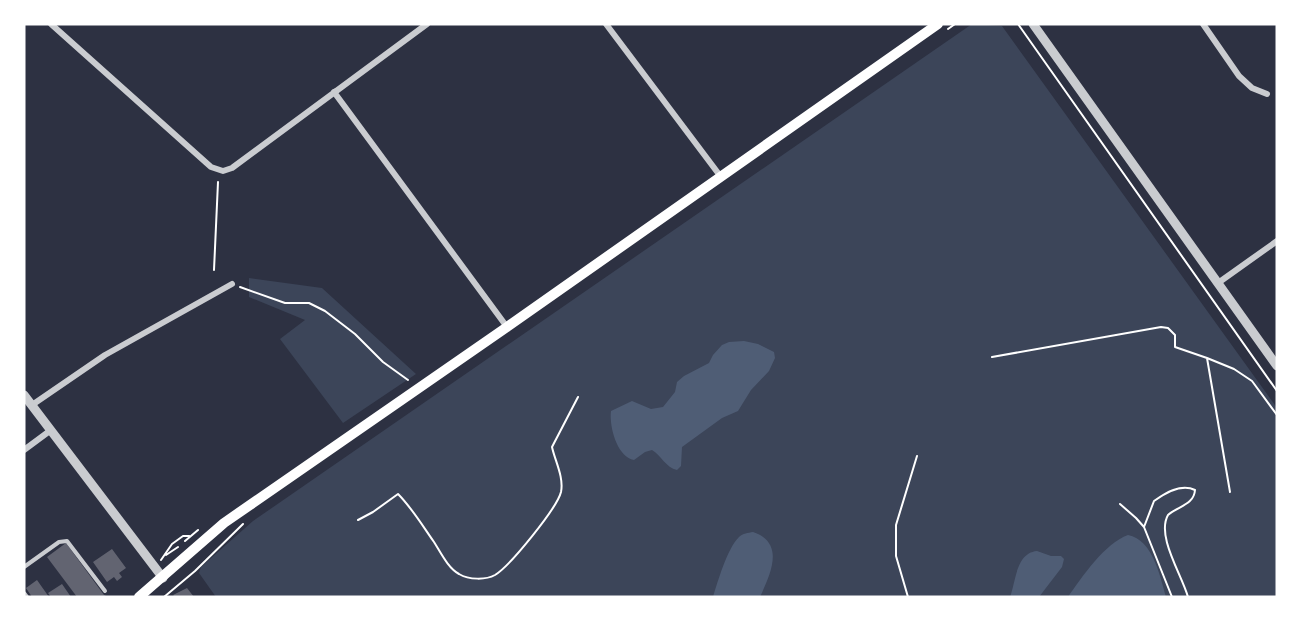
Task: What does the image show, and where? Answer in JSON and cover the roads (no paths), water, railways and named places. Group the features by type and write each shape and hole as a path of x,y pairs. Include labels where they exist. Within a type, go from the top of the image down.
{"main road":[{"path":"140,597 224,523 938,24"}],"street":[{"path":"51,24 211,167 220,171 232,168 427,24"},
{"path":"606,24 721,177"},
{"path":"1203,24 1239,76 1252,88 1266,94"},
{"path":"1035,26 1277,366"},
{"path":"334,92 507,327"},
{"path":"1218,283 1277,241"},
{"path":"32,405 105,355 232,284"},
{"path":"24,395 163,578"},
{"path":"24,450 51,430"}],"lane":[{"path":"24,567 59,542 67,541 105,591"},
{"path":"24,593 27,597"}]}
